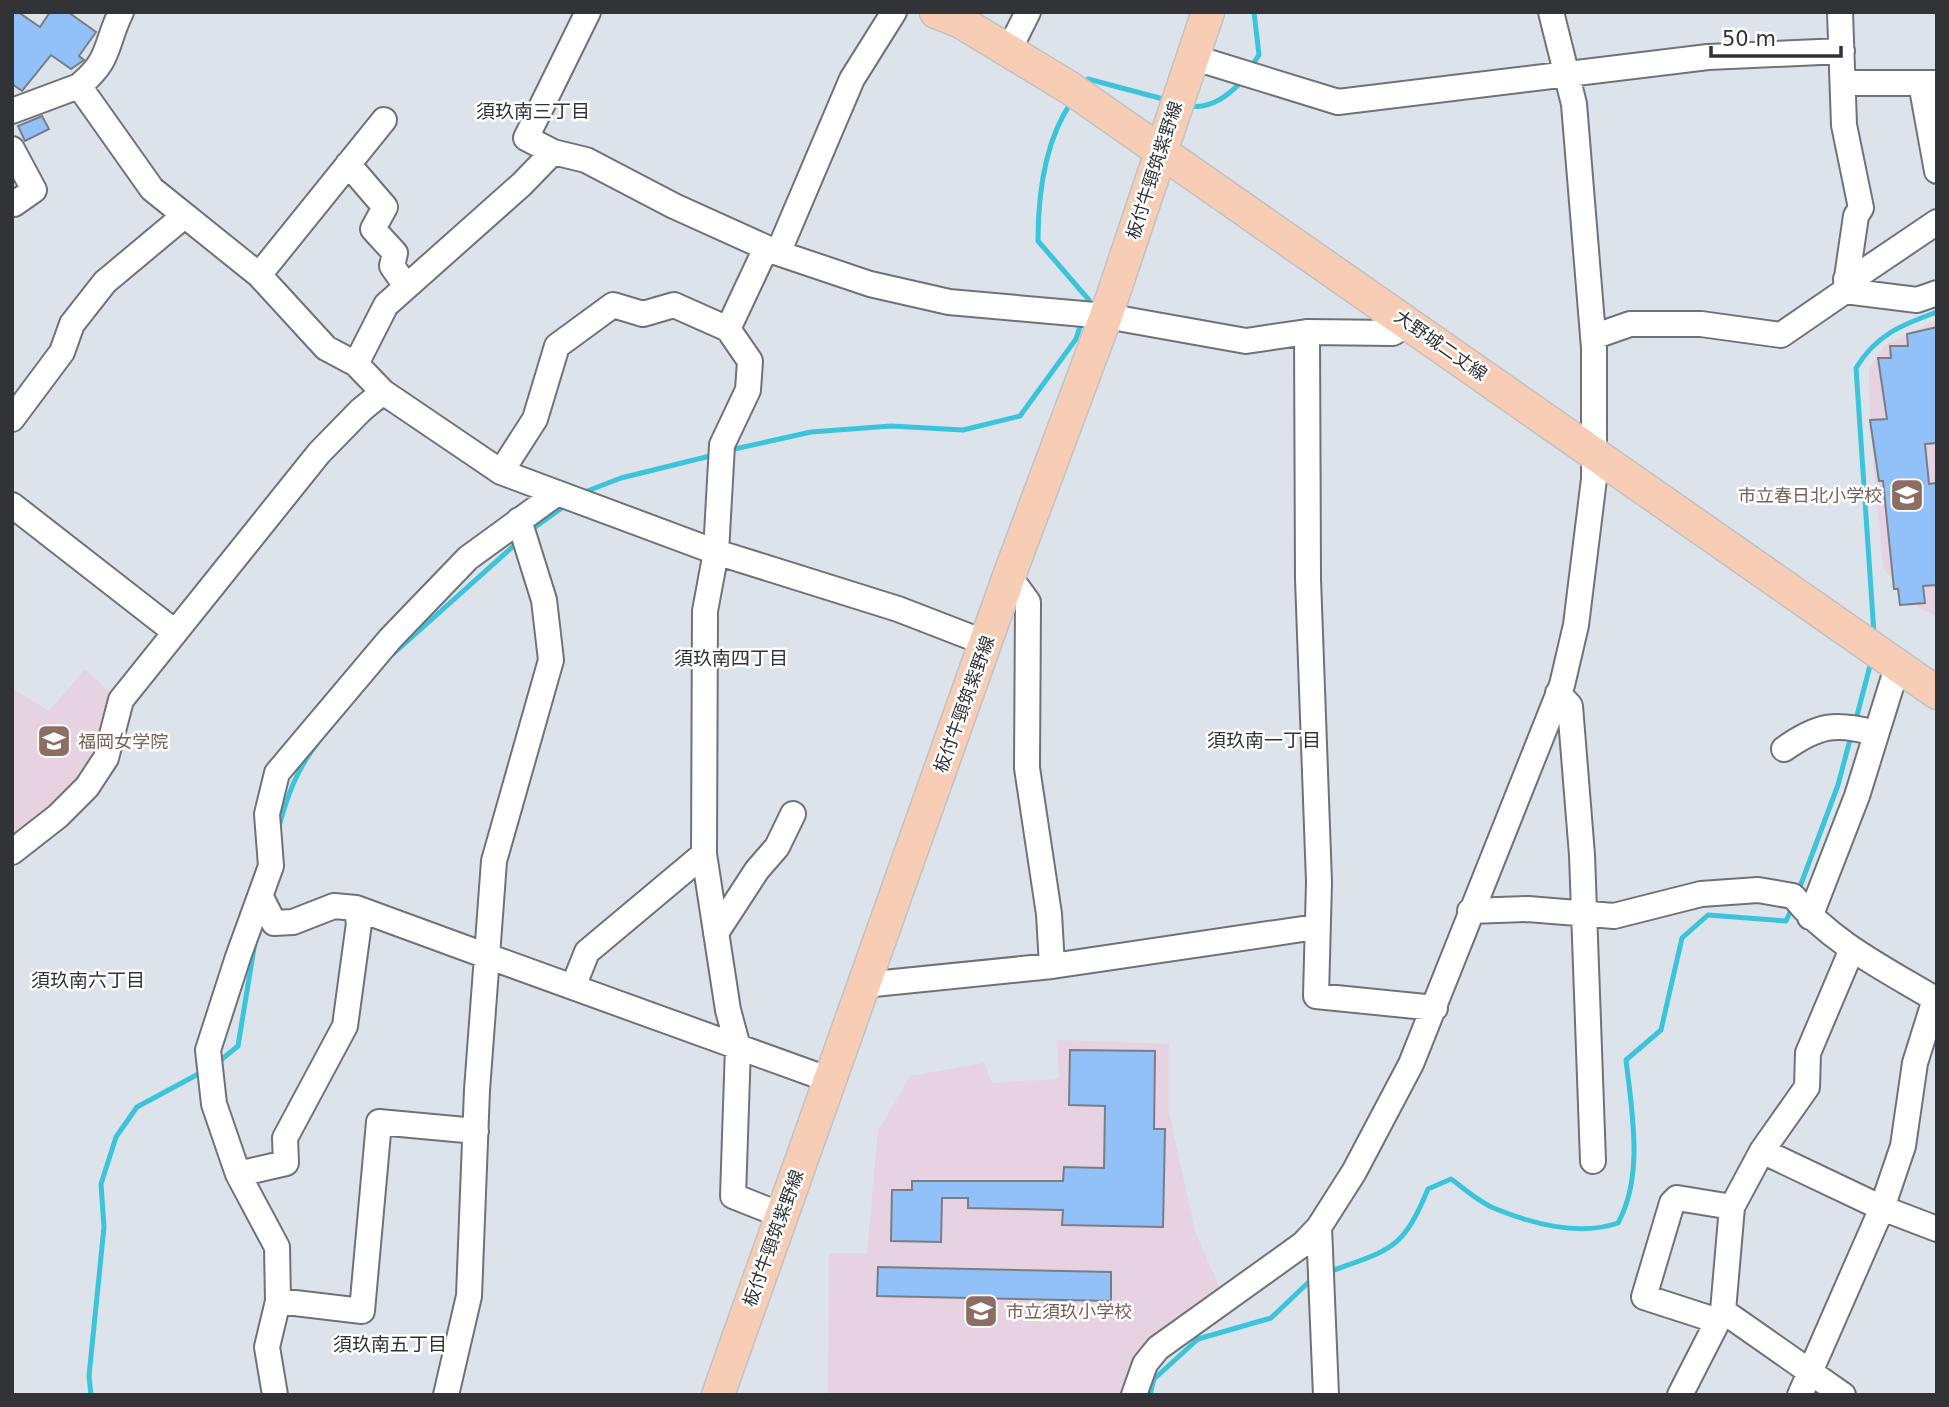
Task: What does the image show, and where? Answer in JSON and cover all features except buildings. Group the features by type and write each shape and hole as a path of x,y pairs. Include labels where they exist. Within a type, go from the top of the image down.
{"main road":[{"name":"大野城二丈線","path":"936,12 961,22 1009,50 1160,150 1937,693"},
{"name":"板付牛頸筑紫野線","path":"725,1389 781,1215 1009,576 1107,316 1208,12"}],"street":[{"path":"12,111 79,86 99,69 108,53 121,12"},
{"path":"588,12 526,138 553,152 586,160 674,206 772,250 870,284 949,302 1107,316 1246,341 1307,332 1393,333 1409,322"},
{"path":"728,329 772,250 852,79 894,12"},
{"path":"1009,50 1028,12"},
{"path":"1134,1395 1145,1364 1158,1348 1303,1244 1319,1227 1353,1172 1410,1064 1435,1008 1470,911 1558,693 1576,625 1595,453 1593,337 1574,104 1551,12"},
{"path":"1840,12 1844,125 1861,208 1856,216 1845,285"},
{"path":"1192,57 1338,102 1708,57 1842,51"},
{"path":"1843,83 1929,83 1937,171"},
{"path":"79,86 152,189 259,275 326,348 356,364 383,392 501,472 716,552 898,609 986,643"},
{"path":"259,275 384,120"},
{"path":"12,149 34,190 13,204"},
{"path":"356,364 386,304 522,184 553,152"},
{"path":"348,164 385,207 373,229 395,253 392,266 407,286"},
{"path":"12,419 62,352 72,324 105,282 184,216"},
{"path":"1593,337 1630,324 1700,324 1781,335 1860,274 1937,222"},
{"path":"1845,285 1917,300 1937,293"},
{"path":"501,472 535,419 557,346 613,305 643,314 674,305 728,329 750,361 748,390 722,445 716,552 705,611 704,854 728,1010 738,1047 733,1196 781,1215"},
{"path":"1307,332 1308,579 1319,882 1316,996 1435,1008"},
{"path":"12,852 58,816 87,787 106,758 121,700 319,453 361,410 383,392"},
{"path":"275,1395 267,1347 278,1301 277,1247 238,1174 214,1104 208,1050 238,957 262,899 271,866 267,814 277,773 390,639 468,558 556,494"},
{"path":"12,505 175,632"},
{"path":"446,1395 469,1296 476,1131 494,860 551,660 544,600 519,520"},
{"path":"1009,576 1028,602 1027,768 1048,914 1052,966"},
{"path":"1810,917 1857,796 1898,664"},
{"path":"1558,693 1570,706 1583,914 1592,1161"},
{"path":"1784,750 1804,736 1843,724 1875,733"},
{"path":"716,933 757,870 777,847 793,814"},
{"path":"573,987 587,952 704,854"},
{"path":"1470,911 1528,909 1614,916 1701,894 1758,890 1793,896 1810,917 1852,949 1936,997 1933,1028 1915,1063 1903,1146 1882,1208 1805,1384"},
{"path":"262,899 274,923 293,922 334,906 356,908 830,1080"},
{"path":"238,1174 286,1163 285,1138 345,1026 359,923 356,908"},
{"path":"864,985 1052,966 1130,952 1316,928"},
{"path":"1679,1395 1720,1316 1732,1207 1762,1151 1807,1087 1808,1054 1852,949"},
{"path":"278,1301 362,1311 379,1122 476,1131"},
{"path":"1762,1151 1882,1208 1937,1229"},
{"path":"1732,1207 1677,1198 1672,1203 1644,1297 1720,1316 1805,1384 1843,1395"},
{"path":"1319,1227 1325,1395"}],"shaded area":[{"name":"市立春日北小学校","path":"1937,320 1937,616 1919,608 1883,568 1870,422 1869,368 1885,345"},
{"name":"福岡女学院","path":"85,669 114,697 85,770 57,809 12,841 12,688 49,711"},
{"path":"1057,1040 1169,1044 1169,1112 1195,1232 1220,1288 1145,1347 1127,1395 828,1395 829,1253 867,1253 878,1131 910,1076 984,1063 992,1083 1059,1079"}],"waterway":[{"path":"1251,67 1259,55 1254,12"},
{"path":"1084,85 1088,79 1167,100"},
{"path":"1187,105 1202,106 1217,101 1242,81"},
{"path":"1072,101 1049,150 1042,186 1038,241 1089,300 1086,307"},
{"path":"1874,634 1856,368 1872,347 1890,332 1937,312"},
{"path":"730,450 811,432 891,426 963,430 1020,416 1076,339 1082,320"},
{"path":"582,493 621,478 714,455"},
{"path":"531,530 566,505"},
{"path":"393,654 519,541"},
{"path":"1855,723 1871,662"},
{"path":"1798,892 1838,785 1851,736"},
{"path":"278,830 293,784 317,744"},
{"path":"1329,1272 1392,1246 1410,1225 1428,1189 1451,1179 1490,1206 1541,1223 1572,1228 1603,1227 1618,1223 1626,1205 1634,1164 1633,1122 1626,1060 1661,1030 1682,938 1708,915 1786,921 1792,908"},
{"path":"216,1064 238,1046 255,942"},
{"path":"91,1395 89,1376 104,1227 101,1184 116,1137 137,1107 202,1072"},
{"path":"1150,1395 1154,1379 1198,1339 1271,1318 1313,1278"}],"place":[{"name":"市立春日北小学校","path":"1907,495"},
{"name":"福岡女学院","path":"54,741"},
{"name":"市立須玖小学校","path":"981,1311"}],"district":[{"name":"須玖南三丁目","path":"533,111"},
{"name":"須玖南四丁目","path":"731,658"},
{"name":"須玖南一丁目","path":"1264,740"},
{"name":"須玖南六丁目","path":"88,980"},
{"name":"須玖南五丁目","path":"390,1344"}]}
